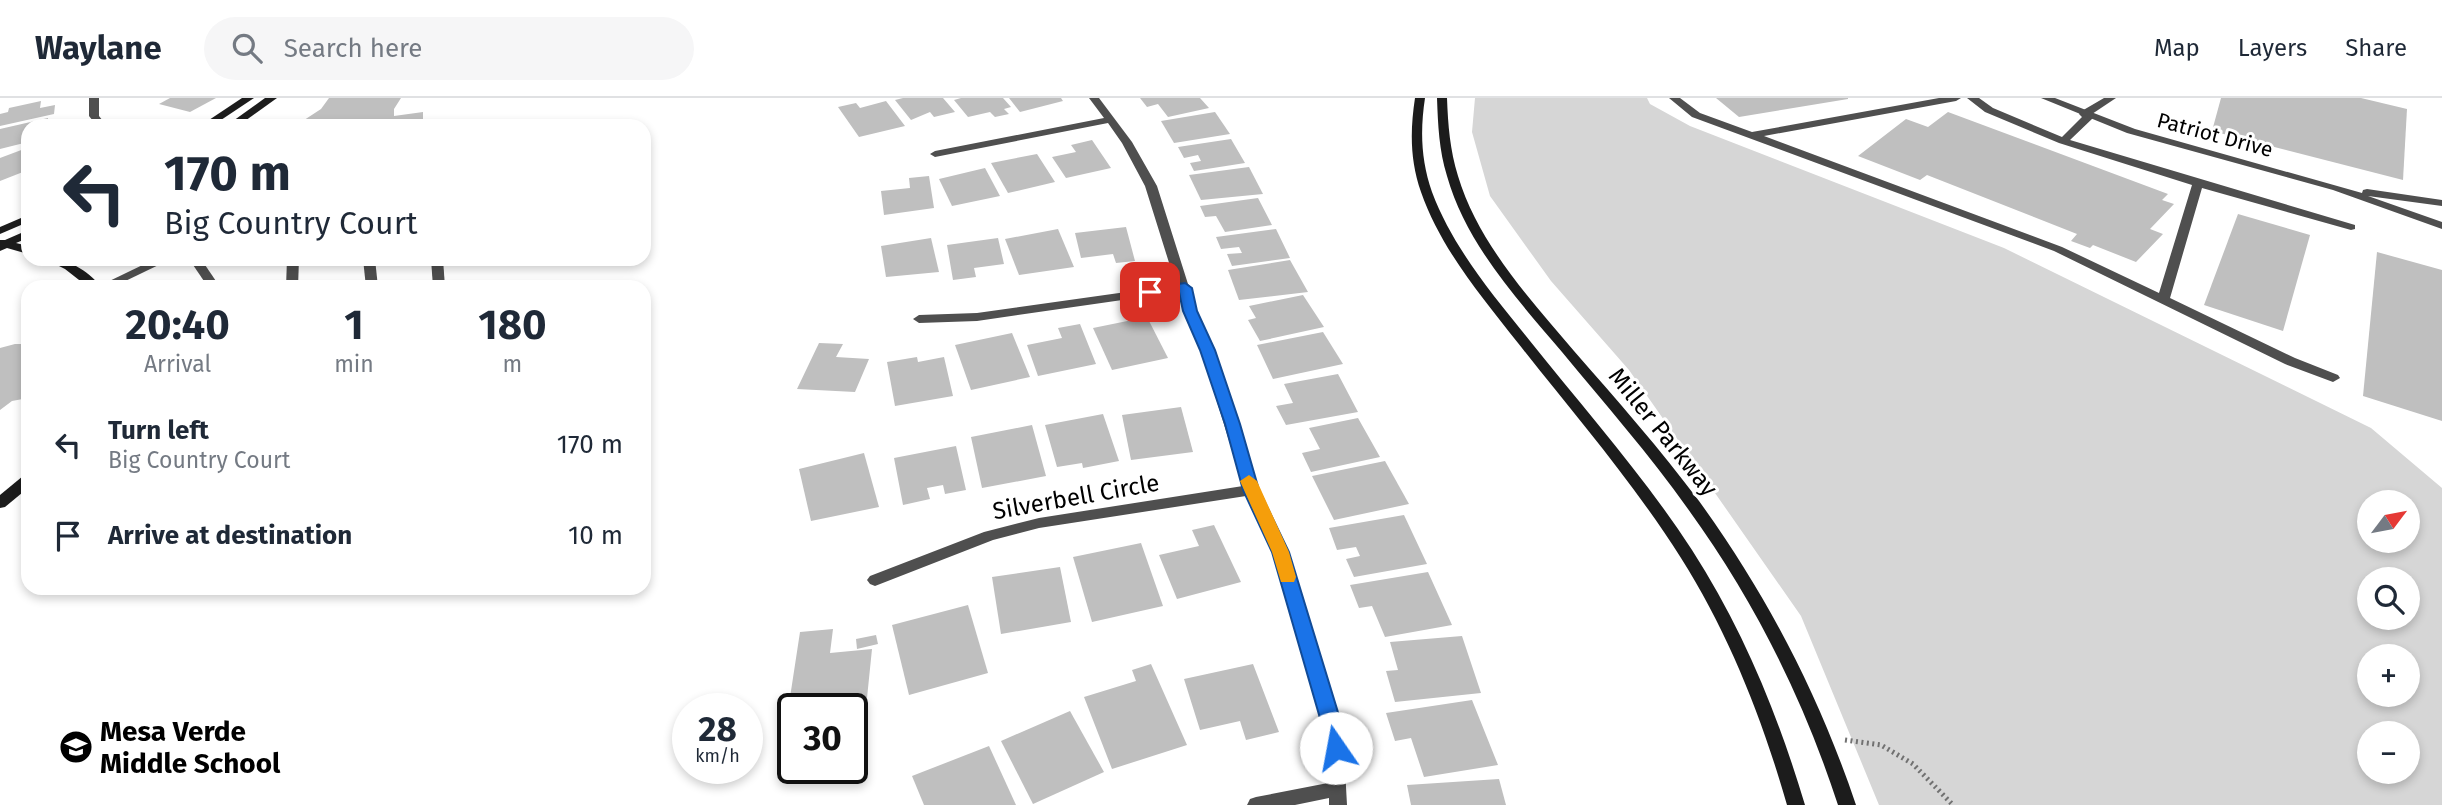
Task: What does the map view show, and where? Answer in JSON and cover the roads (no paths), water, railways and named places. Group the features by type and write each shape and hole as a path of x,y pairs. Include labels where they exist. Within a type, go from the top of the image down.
{"street":[{"path":"94,98 96,119"},
{"path":"216,119 249,98"},
{"path":"241,119 272,98"},
{"path":"1094,98 1127,142 1151,186 1190,311 1207,350 1232,424 1251,490 1280,552 1334,732 1337,797 1256,805"},
{"path":"1420,98 1414,131 1419,165 1429,200 1445,232 1498,308 1665,523 1700,576 1752,679 1775,735 1796,805"},
{"name":"Miller Parkway","path":"1443,98 1441,122 1446,156 1456,191 1477,233 1495,262 1697,511 1741,576 1796,675 1837,772 1847,805"},
{"path":"1674,98 1696,115 2058,249 2290,361 2333,378"},
{"path":"1751,135 1955,98"},
{"path":"1972,98 1989,110 2063,141 2351,227"},
{"name":"Patriot Drive","path":"2046,98 2143,135 2337,188 2442,226"},
{"path":"2063,141 2087,115 2111,98"},
{"path":"935,154 1109,120"},
{"path":"2164,300 2198,183"},
{"name":"Patriot Drive","path":"2337,188 2442,204"},
{"path":"0,232 21,222"},
{"path":"2,244 21,236"},
{"path":"2,244 21,248"},
{"path":"69,266 87,280"},
{"path":"118,280 150,266"},
{"path":"919,319 977,317 1185,288"},
{"path":"0,503 21,486"},
{"name":"Silverbell Circle","path":"874,580 989,536 1039,523 1251,490"}],"place":[{"name":"Mesa Verde Middle School","path":"76,747"}]}
